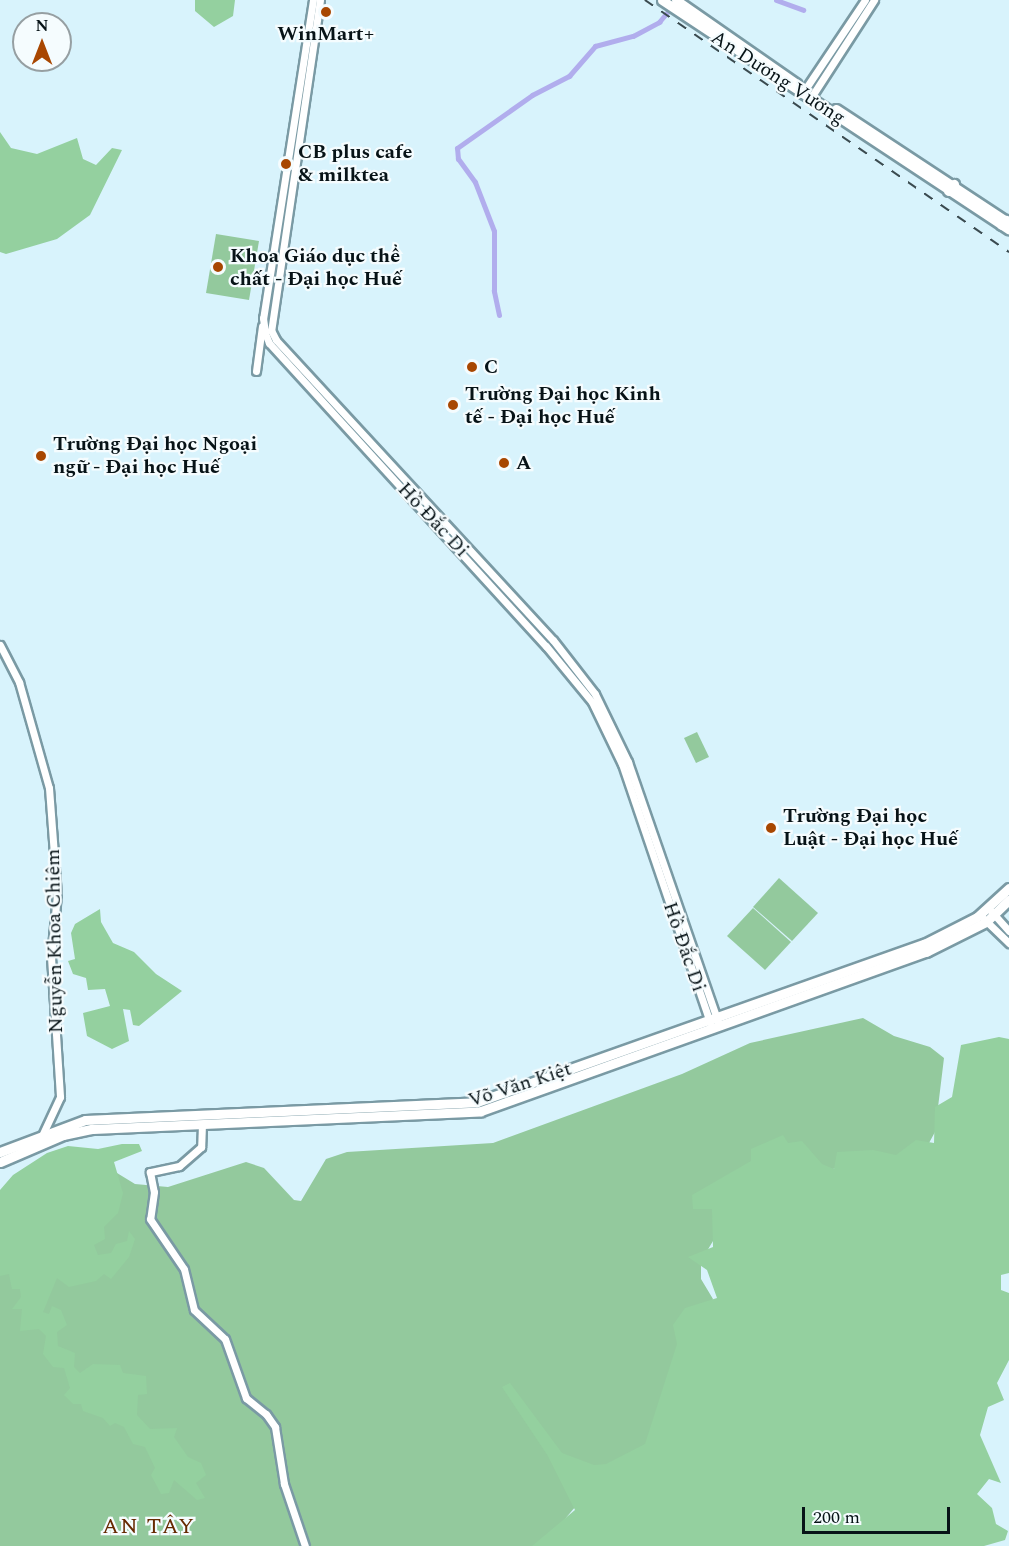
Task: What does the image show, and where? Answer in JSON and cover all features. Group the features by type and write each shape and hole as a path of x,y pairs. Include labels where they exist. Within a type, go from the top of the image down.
{"main road":[{"name":"An Dương Vương","path":"662,0 1007,224"},
{"name":"An Dương Vương","path":"676,0 808,94"},
{"name":"Võ Văn Kiệt","path":"992,911 1009,888"},
{"name":"Võ Văn Kiệt","path":"0,1152 86,1120 202,1120 449,1110 481,1111 515,1100 714,1021 926,952 1009,900"},
{"name":"Võ Văn Kiệt","path":"0,1162 45,1137"}],"street":[{"path":"256,371 313,0"},
{"path":"268,331 320,0"},
{"path":"846,36 865,0"},
{"path":"808,94 846,36 874,0"},
{"path":"263,318 268,331"},
{"name":"Hồ Đắc Di","path":"268,331 292,362 357,433 553,640 606,710 628,762 714,1021"},
{"name":"Nguyễn Khoa Chiêm","path":"0,645 19,682 49,788 57,894 52,988 60,1097 45,1137"},
{"path":"992,911 1009,931"},
{"path":"983,918 1009,943"},
{"path":"202,1120 201,1147 179,1166 150,1172 154,1192 150,1219 184,1269 194,1310 225,1339 246,1398 266,1414 275,1427 284,1484 305,1546"}],"green space":[{"path":"195,0 235,0 233,16 214,27 195,11"},
{"path":"0,132 11,148 37,154 77,138 83,159 96,165 112,148 122,150 90,215 57,239 6,254 0,252"},
{"path":"216,234 259,241 249,300 206,293"},
{"path":"697,732 709,757 696,763 684,738"},
{"path":"779,878 818,913 792,941 753,907"},
{"path":"753,908 791,942 765,970 727,936"},
{"path":"100,909 101,922 113,943 134,952 156,974 182,991 139,1026 133,1025 130,1010 123,1009 129,1041 112,1049 87,1036 83,1013 110,1006 105,989 88,990 86,978 73,974 68,961 75,959 71,933 75,924"},
{"path":"863,1018 894,1036 930,1047 944,1058 935,1132 923,1154 850,1159 713,1241 701,1261 701,1279 713,1299 655,1434 637,1458 587,1493 542,1546 0,1546 0,1203 117,1173 135,1184 168,1187 246,1162 264,1168 294,1200 301,1201 326,1159 347,1152 493,1143 682,1074 750,1043"},
{"path":"999,1037 1009,1039 1009,1273 1001,1275 1001,1290 1009,1293 1009,1360 997,1383 1004,1400 988,1407 980,1435 1001,1483 989,1479 977,1494 992,1508 996,1524 1008,1531 1005,1540 984,1546 532,1546 575,1510 548,1456 502,1387 510,1383 562,1453 594,1465 606,1464 645,1444 677,1344 673,1325 685,1308 717,1298 707,1270 688,1257 713,1247 712,1209 693,1209 692,1195 751,1161 751,1149 783,1135 788,1143 802,1141 822,1164 834,1169 837,1152 873,1150 896,1155 916,1140 934,1143 935,1107 952,1097 961,1045"},
{"path":"122,1144 139,1144 142,1151 114,1162 123,1193 118,1213 104,1227 105,1239 94,1245 98,1255 111,1253 116,1244 127,1241 129,1231 135,1239 129,1257 111,1279 104,1274 96,1281 69,1287 57,1278 43,1312 49,1314 52,1306 61,1310 67,1325 57,1332 58,1346 75,1353 74,1367 80,1373 93,1364 120,1365 123,1373 146,1376 147,1394 138,1395 137,1415 150,1429 177,1428 174,1437 188,1457 201,1463 206,1475 196,1483 205,1498 197,1500 174,1480 169,1493 161,1494 151,1475 155,1468 145,1447 133,1444 124,1427 115,1423 110,1426 103,1418 83,1411 81,1404 73,1404 64,1395 70,1388 64,1368 53,1367 43,1354 46,1336 39,1329 20,1331 22,1309 12,1309 21,1297 20,1289 12,1289 9,1274 0,1276 0,1190 13,1175 47,1153 68,1146 98,1149"}],"waterway":[{"path":"776,0 803,10"},
{"path":"499,315 494,291 494,231 475,182 458,159 457,148 532,95 569,76 595,46 633,36 659,22 669,10"}],"railway":[{"path":"645,0 1009,252"}],"place":[{"name":"WinMart+","path":"326,12"},
{"name":"CB plus cafe & milktea","path":"286,164"},
{"name":"Khoa Giáo dục thể chất - Đại học Huế","path":"218,267"},
{"name":"C","path":"472,367"},
{"name":"Trường Đại học Kinh tế - Đại học Huế","path":"453,405"},
{"name":"Trường Đại học Ngoại ngữ - Đại học Huế","path":"41,456"},
{"name":"A","path":"504,463"},
{"name":"Trường Đại học Luật - Đại học Huế","path":"771,828"}],"district":[{"name":"AN TÂY","path":"149,1527"}]}
